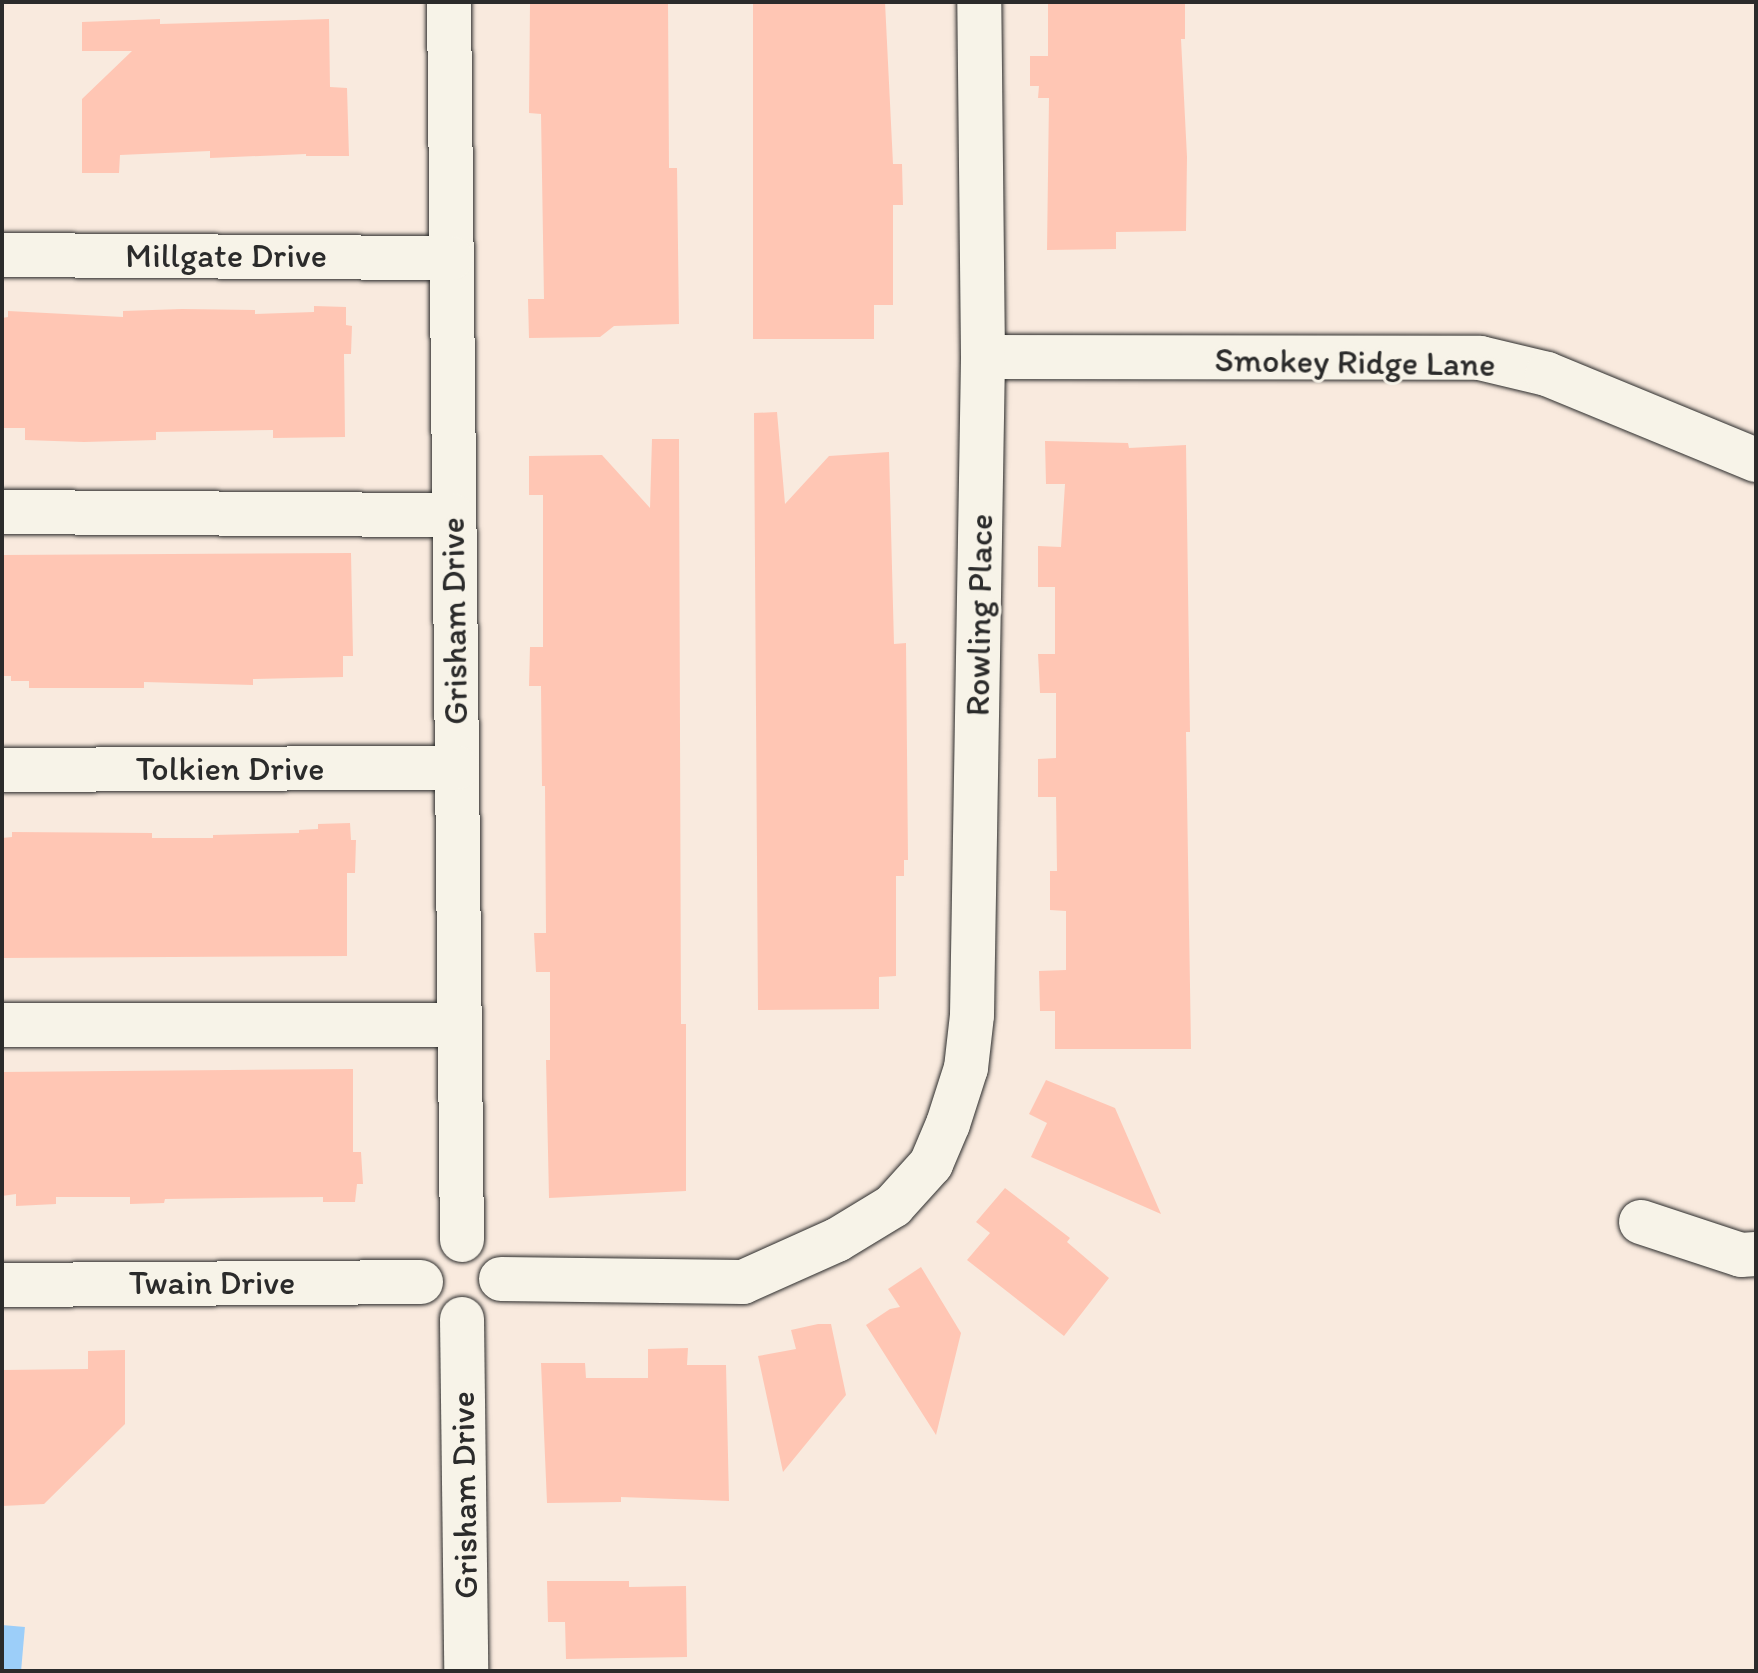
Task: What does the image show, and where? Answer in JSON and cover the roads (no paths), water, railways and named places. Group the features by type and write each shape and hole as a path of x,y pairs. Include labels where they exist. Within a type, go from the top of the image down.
{"street":[{"name":"Grisham Drive","path":"449,2 462,1240"},
{"name":"Rowling Place","path":"501,1279 743,1282 837,1240 893,1206 931,1164 966,1068 972,1015 983,357 979,2"},
{"name":"Millgate Drive","path":"2,255 451,258"},
{"name":"Smokey Ridge Lane","path":"983,357 1480,358 1547,374 1756,460"},
{"path":"2,512 452,515"},
{"name":"Tolkien Drive","path":"2,770 457,768"},
{"path":"2,1025 459,1025"},
{"path":"1641,1222 1741,1255 1756,1254"},
{"path":"462,1240 487,1249 495,1258 501,1279 497,1296 490,1307 480,1315 462,1319 441,1314 431,1306 421,1282 428,1257 437,1247 462,1240"},
{"name":"Twain Drive","path":"2,1285 421,1282"},
{"name":"Grisham Drive","path":"462,1319 466,1671"}],"water":[{"path":"2,1625 25,1627 21,1671 2,1671"}]}
